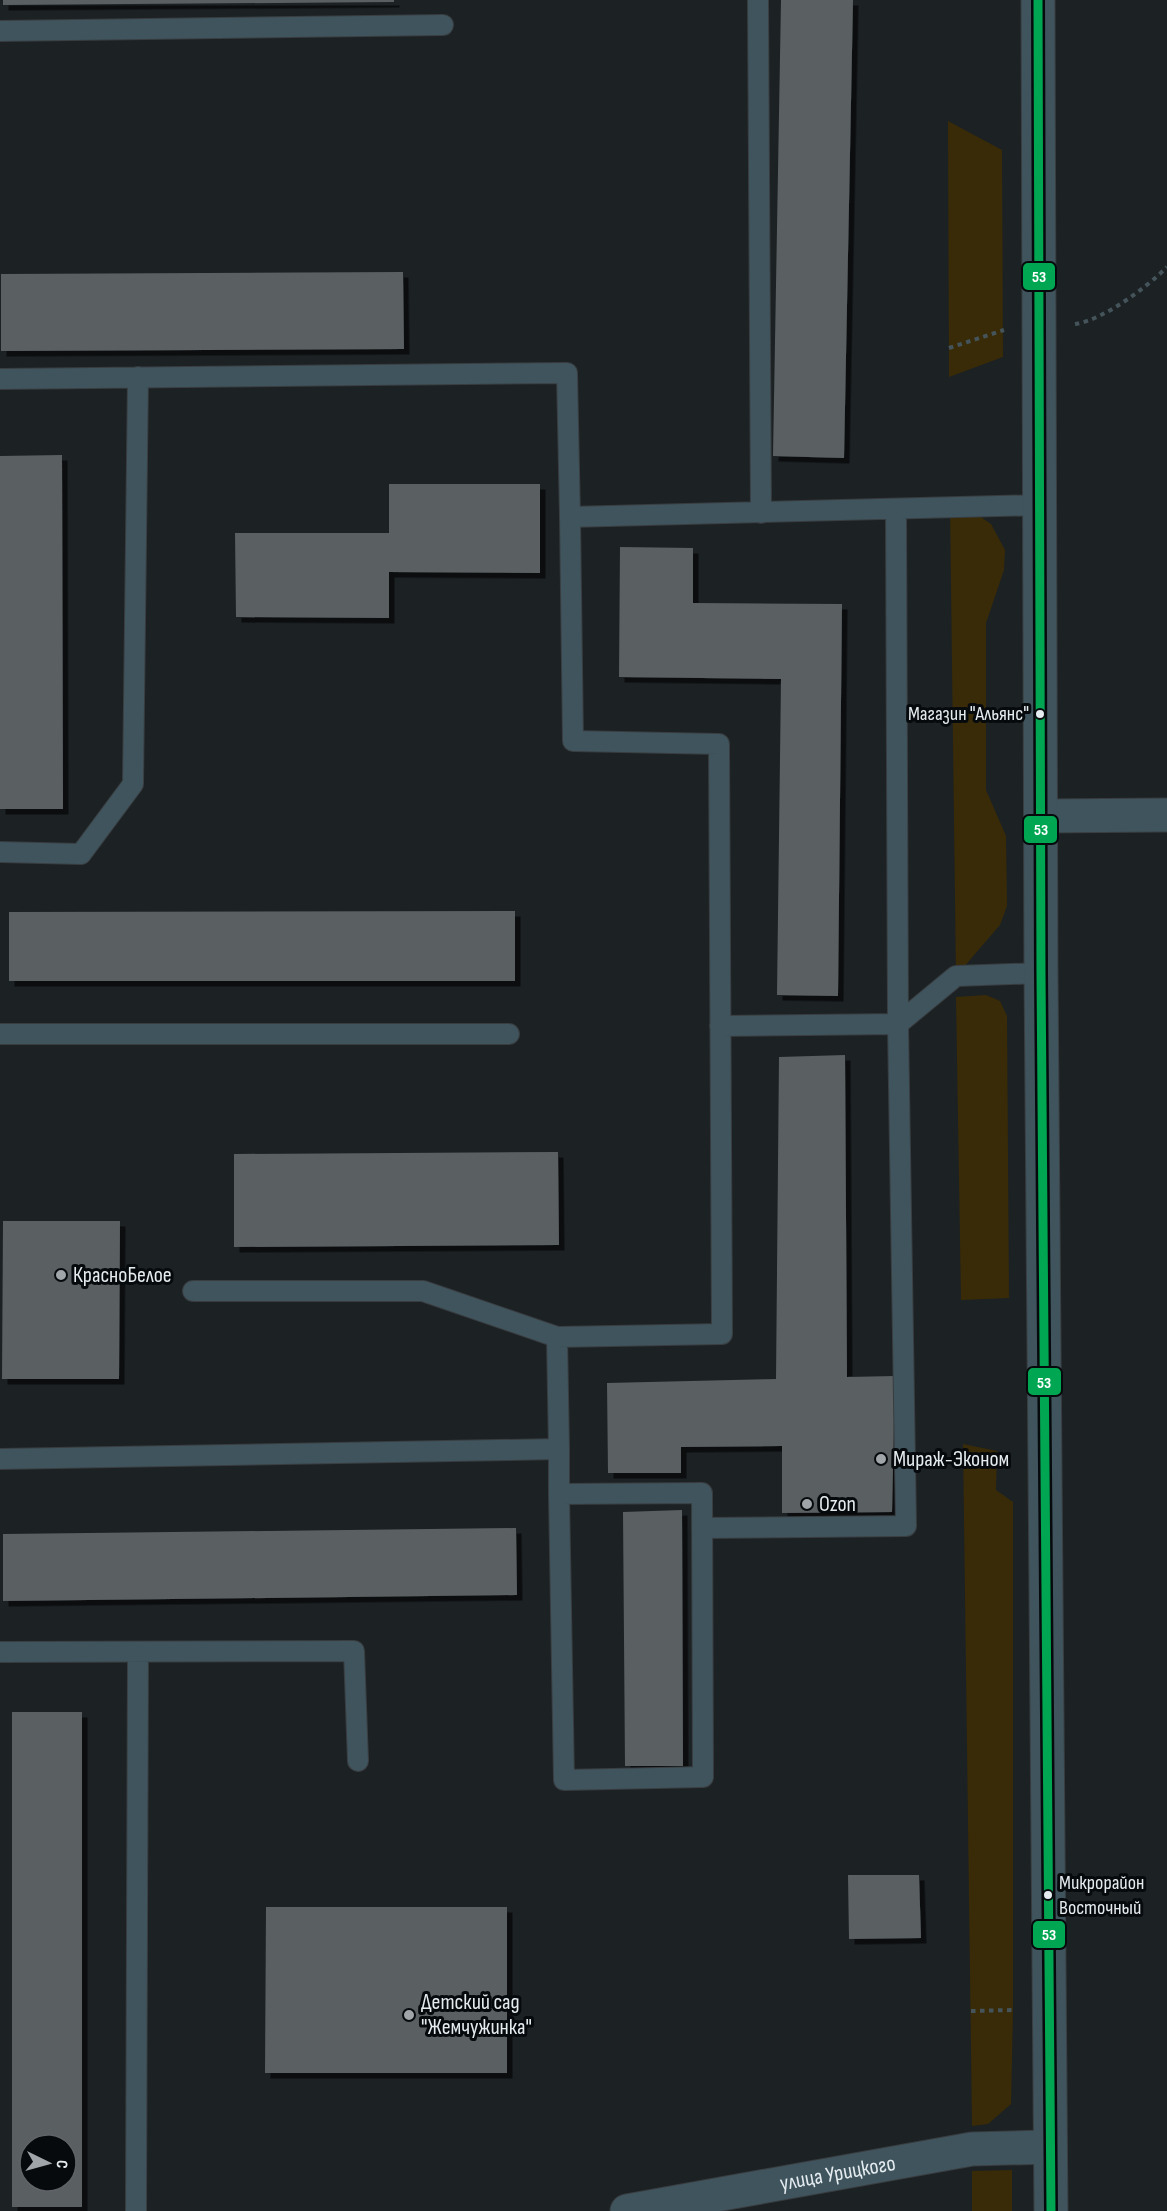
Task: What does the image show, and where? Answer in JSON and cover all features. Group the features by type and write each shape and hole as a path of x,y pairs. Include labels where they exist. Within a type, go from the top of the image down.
{"street":[{"path":"1038,0 1041,973 1050,2211"},
{"path":"1041,816 1167,815"},
{"name":"улица Урицкого","path":"627,2211 972,2149 1050,2147"}],"lane":[{"path":"758,0 761,513"},
{"path":"0,31 442,25"},
{"path":"0,379 567,373 573,741 719,744 722,1334 557,1337 423,1290 194,1291"},
{"path":"0,852 81,854 133,784 138,377"},
{"path":"570,517 1041,505"},
{"path":"702,1528 906,1526 898,1024 896,509"},
{"path":"720,1026 898,1024 956,976 1041,973"},
{"path":"0,1034 509,1034"},
{"path":"557,1337 559,1494 564,1780 704,1777 702,1492 559,1494"},
{"path":"0,1459 559,1449"},
{"path":"0,1652 354,1651 358,1761"},
{"path":"136,2211 138,1652"}],"path":[{"path":"971,2011 1013,2010"}],"shaded area":[{"path":"948,121 1002,150 1003,357 949,377"},
{"path":"950,508 975,513 991,524 1005,550 1004,570 986,623 986,790 1006,836 1007,906 1000,925 956,976"},
{"path":"986,995 1000,1001 1007,1016 1009,1298 961,1300 956,997"},
{"path":"963,1444 997,1451 996,1490 1013,1502 1011,2104 988,2124 972,2126"},
{"path":"1012,2170 1012,2211 972,2211 972,2171"}],"building":[{"path":"3,0 394,0 394,2 3,5"},
{"path":"781,0 853,0 844,458 773,456"},
{"path":"403,272 404,349 1,351 1,274"},
{"path":"62,455 63,809 0,809 0,456"},
{"path":"389,484 540,484 540,573 389,572 389,618 236,617 235,533 389,533"},
{"path":"620,547 693,548 693,603 842,604 838,996 777,995 781,679 619,677"},
{"path":"515,911 515,981 9,981 9,912"},
{"path":"845,1055 847,1377 895,1376 892,1512 782,1513 782,1446 681,1447 681,1473 608,1473 607,1383 776,1379 779,1057"},
{"path":"558,1152 559,1245 234,1247 234,1154"},
{"path":"3,1221 120,1221 119,1379 2,1379"},
{"path":"682,1510 683,1766 625,1766 623,1512"},
{"path":"516,1528 517,1595 3,1601 3,1534"},
{"path":"12,1712 82,1712 82,2207 12,2207"},
{"path":"848,1875 919,1875 921,1938 849,1939"},
{"path":"266,1907 507,1907 507,2073 265,2073"}],"transit line":[{"name":"53","path":"1038,0 1041,973 1051,2211"}],"place":[{"name":"Магазин \"Альянс\"","path":"1040,714"},
{"name":"КрасноБелое","path":"61,1275"},
{"name":"Мираж-Эконом","path":"881,1459"},
{"name":"Ozon","path":"807,1504"},
{"name":"Микрорайон Восточный","path":"1048,1895"},
{"name":"Детский сад \"Жемчужинка\"","path":"409,2015"}]}
